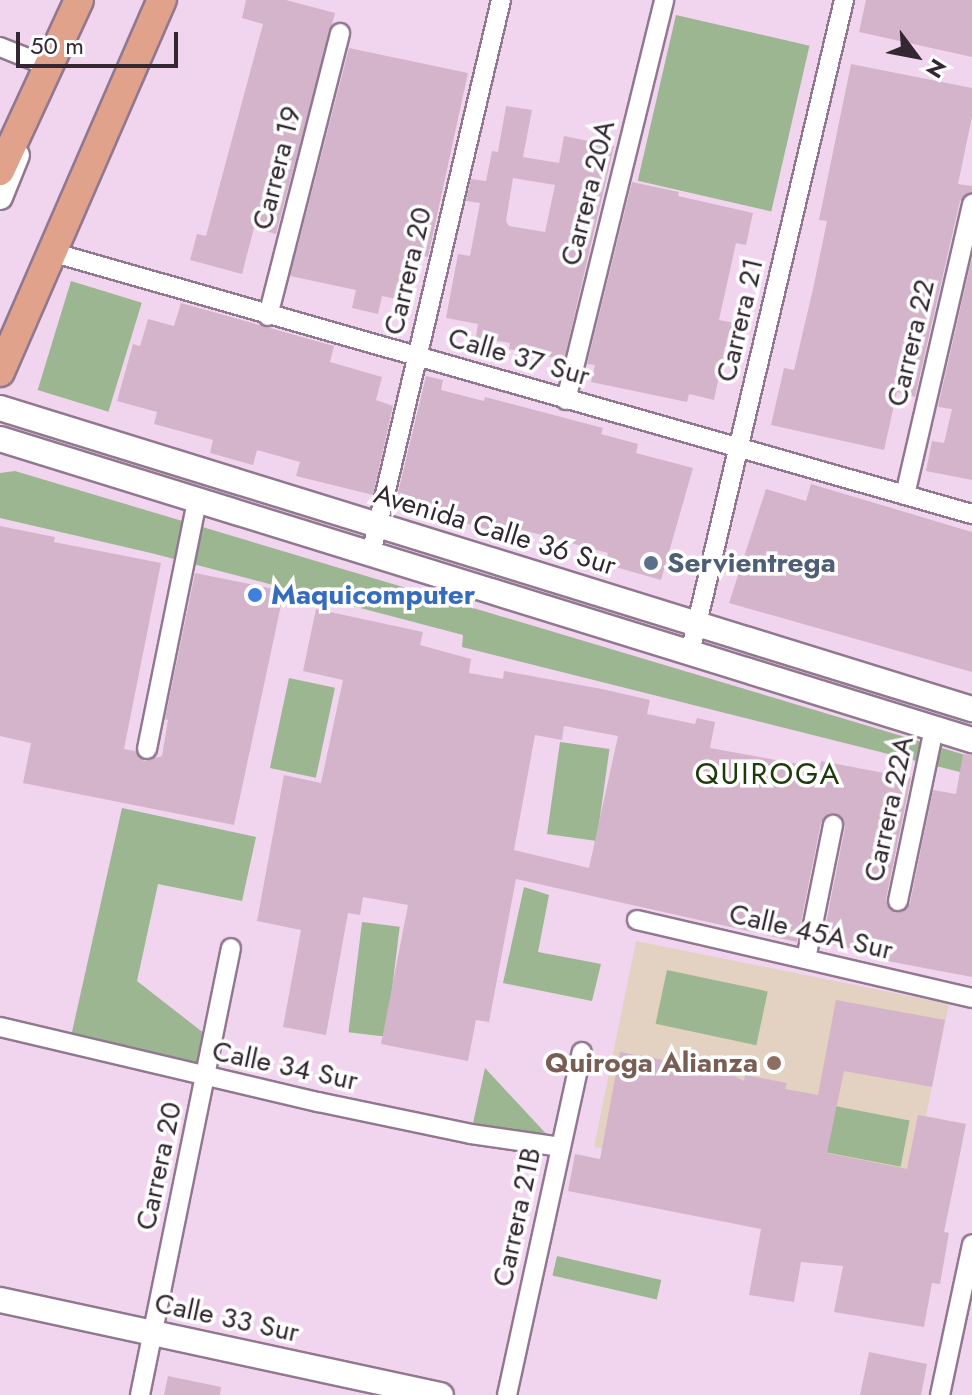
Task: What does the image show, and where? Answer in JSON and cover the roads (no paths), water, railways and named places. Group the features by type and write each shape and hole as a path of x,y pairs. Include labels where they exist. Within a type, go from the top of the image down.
{"main road":[{"path":"0,171 79,0"},
{"path":"0,372 162,0"},
{"path":"0,197 48,66"},
{"name":"Avenida Calle 36 Sur","path":"0,408 972,709"},
{"path":"0,439 972,740"},
{"name":"Calle 33 Sur","path":"0,1300 441,1395"}],"street":[{"name":"Carrera 20","path":"371,554 501,0"},
{"name":"Carrera 20A","path":"566,400 664,0"},
{"name":"Carrera 21","path":"690,653 844,0"},
{"name":"Carrera 19","path":"268,316 340,33"},
{"path":"0,47 48,66"},
{"name":"Carrera 22","path":"905,495 972,204"},
{"name":"Calle 37 Sur","path":"51,252 972,514"},
{"path":"147,749 197,500"},
{"name":"Carrera 22A","path":"898,901 934,728"},
{"path":"806,959 833,825"},
{"name":"Calle 45A Sur","path":"637,920 972,998"},
{"name":"Carrera 20","path":"140,1395 231,948"},
{"name":"Calle 34 Sur","path":"0,1027 205,1078 471,1134 561,1147"},
{"name":"Carrera 21B","path":"507,1395 582,1052"},
{"path":"940,1395 972,1244"}],"place":[{"name":"Servientrega","path":"651,563"},
{"name":"Maquicomputer","path":"255,595"},
{"name":"Quiroga Alianza","path":"774,1063"}],"district":[{"name":"QUIROGA","path":"768,774"}]}
